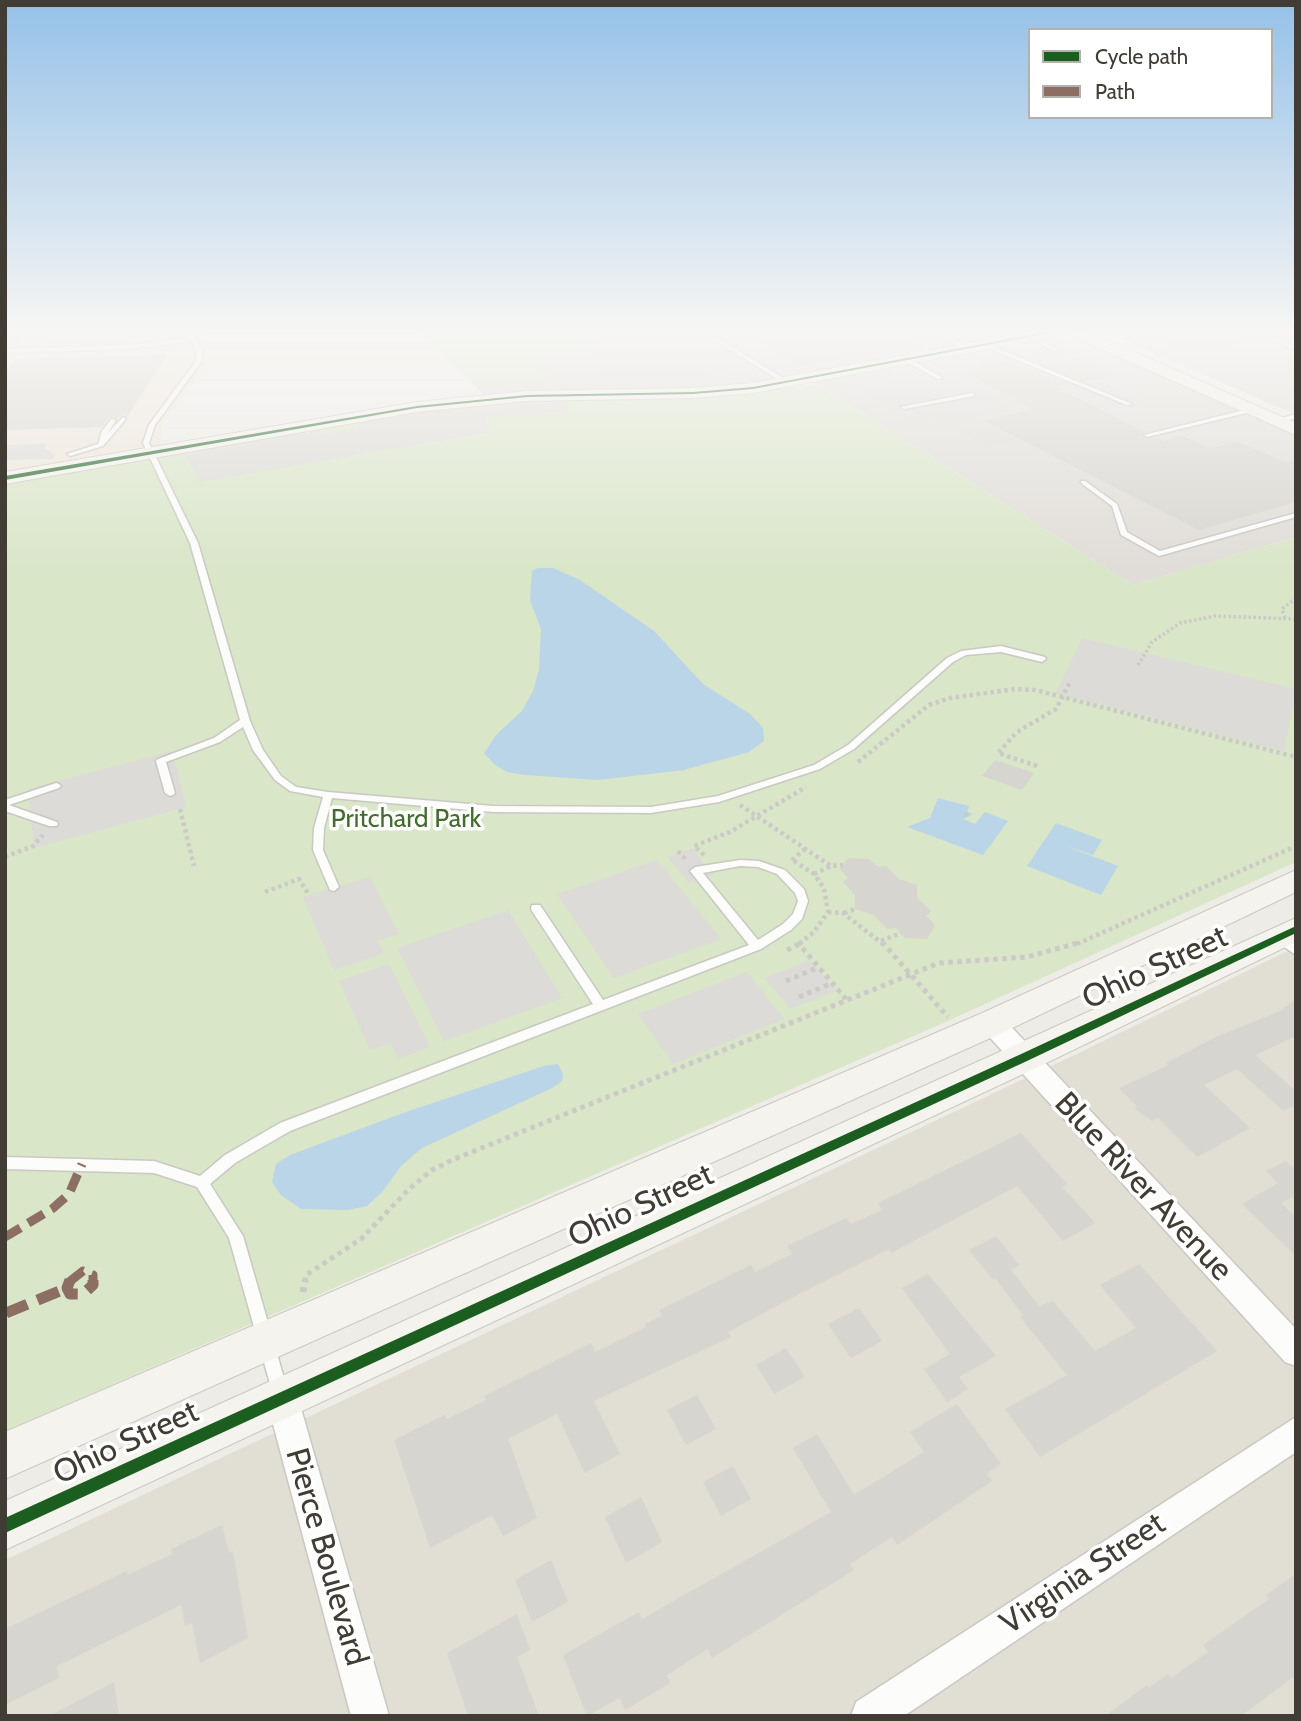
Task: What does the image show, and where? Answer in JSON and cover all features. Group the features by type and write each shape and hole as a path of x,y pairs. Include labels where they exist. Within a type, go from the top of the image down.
{"street":[{"path":"5,478 404,410"},
{"path":"1268,410 1291,420"},
{"path":"1252,411 1291,420"},
{"name":"Ohio Street","path":"5,1456 992,1023 1296,880"},
{"name":"Ohio Street","path":"5,1526 1023,1058 1290,939"},
{"name":"Blue River Avenue","path":"992,1023 1296,1351"},
{"name":"Pierce Boulevard","path":"282,1398 370,1716"},
{"name":"Virginia Street","path":"870,1716 1296,1433"}],"lane":[{"path":"163,410 152,425 146,443 194,543 245,721 258,750 278,778 293,789 328,795 493,809 651,810 686,806 729,796 817,767 851,747 950,660 964,653 1002,649 1042,659"},
{"path":"1147,435 1252,411"},
{"path":"69,454 101,445 123,419"},
{"path":"101,445 104,431 113,420"},
{"path":"1083,482 1115,505 1124,533 1159,554 1296,515"},
{"path":"170,793 161,761 217,740 245,721"},
{"path":"5,805 56,786"},
{"path":"328,795 319,828 318,850 334,887"},
{"path":"5,805 53,824"},
{"path":"202,1183 230,1159 285,1127 757,946 798,916 803,901 792,881 781,872 759,864 740,863 695,871 757,946"},
{"path":"536,908 600,1006"},
{"path":"5,1163 154,1167 202,1183 236,1236 282,1398"}],"path":[{"path":"1286,618 1282,610 1296,598"},
{"path":"1138,664 1152,642 1180,622 1215,616 1296,619"},
{"path":"1037,766 998,753 1017,732 1056,709 1065,697 1070,682"},
{"path":"850,766 884,744 922,710 938,701 1014,689 1035,690 1065,697 1296,757"},
{"path":"715,852 703,856 694,846 730,832 810,786"},
{"path":"729,796 754,816 831,866"},
{"path":"180,808 194,866"},
{"path":"965,814 972,815"},
{"path":"5,858 33,846 53,824"},
{"path":"303,1292 306,1275 361,1238 409,1189 442,1165 912,973 939,963 1027,957 1058,951 1296,846"},
{"path":"792,860 805,849"},
{"path":"783,856 814,874 824,888 828,912 814,932 787,950"},
{"path":"814,874 831,866 843,865"},
{"path":"265,892 299,879 309,895"},
{"path":"828,912 843,913 855,909"},
{"path":"843,913 881,941 912,973 950,1020"},
{"path":"881,941 901,933"},
{"path":"799,944 846,999"},
{"path":"786,981 819,967"},
{"path":"799,997 832,983"}],"shaded area":[{"path":"5,410 173,410 162,425 161,445 5,472"},
{"path":"858,410 1240,410 1296,435 1296,537 1133,585"},
{"path":"891,410 1009,410 976,417 1016,441 988,447 937,417 909,421"},
{"path":"567,411 486,417 484,420 490,432 200,482 185,455 316,432 319,435 360,428 357,424 429,412"},
{"path":"47,444 44,448 56,455 53,459 5,460 5,445"},
{"path":"1082,638 1296,689 1284,751 1056,693"},
{"path":"172,751 186,807 34,848 28,789"},
{"path":"692,848 713,875 689,883 668,857"},
{"path":"657,860 721,939 614,978 557,894"},
{"path":"370,877 399,934 377,941 384,953 334,970 303,897"},
{"path":"508,910 562,998 444,1041 397,948"},
{"path":"1296,947 1296,1716 5,1716 5,1560 1083,1051"},
{"path":"810,960 836,991 790,1009 765,978"},
{"path":"389,964 430,1047 398,1059 391,1043 370,1050 339,981"},
{"path":"747,972 784,1019 673,1064 638,1014"}],"green space":[{"name":"Pritchard Park","path":"431,410 857,410 1133,585 1296,537 1296,862 950,1020 5,1431 5,484"}],"water":[{"path":"538,568 553,568 580,580 654,631 703,684 750,714 763,728 764,741 749,752 684,770 598,780 525,775 507,772 494,764 484,753 497,734 522,711 533,691 539,670 541,629 530,600 532,571"},
{"path":"938,798 969,806 967,812 973,814 963,819 975,824 985,812 1008,821 983,855 907,827 930,818"},
{"path":"1056,823 1102,840 1093,855 1063,845 1118,866 1101,895 1027,866"},
{"path":"558,1064 563,1074 562,1081 422,1148 401,1166 382,1192 367,1206 348,1210 301,1209 281,1195 272,1182 276,1164 290,1155 406,1112 544,1066"}],"building":[{"path":"5,410 131,410 127,417 123,414 118,418 109,417 102,427 5,430"},
{"path":"1028,410 1102,410 1145,432 1141,436 1146,439 1156,437 1163,441 1183,436 1209,448 1238,442 1286,462 1296,460 1296,502 1199,530 984,421"},
{"path":"995,760 1034,773 1022,790 982,776"},
{"path":"848,858 869,859 877,867 886,866 899,879 917,885 917,898 931,911 926,916 935,925 927,939 905,938 896,928 887,929 874,915 855,909 855,895 843,882 848,878 840,869"},
{"path":"1296,999 1296,1036 1255,1055 1296,1091 1296,1105 1283,1111 1237,1069 1204,1085 1250,1128 1197,1157 1158,1118 1152,1121 1135,1109 1136,1105 1119,1088 1169,1065 1166,1063 1218,1036 1280,1011"},
{"path":"1021,1133 1067,1184 1062,1187 1095,1223 1063,1241 1017,1186 891,1253 889,1249 801,1293 728,1332 731,1337 594,1401 620,1454 585,1473 557,1414 508,1439 537,1518 503,1536 492,1515 430,1548 394,1440 445,1415 447,1419 486,1400 484,1396 591,1343 595,1352 646,1327 645,1324 662,1316 659,1310 751,1265 755,1272 792,1254 787,1246 846,1218 851,1224 882,1210 878,1203"},
{"path":"1286,1161 1296,1170 1296,1200 1293,1197 1281,1203 1296,1217 1296,1256 1242,1204 1278,1183 1266,1171"},
{"path":"996,1236 1019,1265 1011,1270 1039,1306 1053,1301 1095,1351 1136,1328 1100,1285 1139,1264 1217,1351 1040,1457 1005,1409 1067,1375 1020,1317 1023,1315 995,1278 993,1280 969,1250"},
{"path":"928,1274 996,1356 959,1377 968,1389 947,1402 924,1369 950,1354 902,1288"},
{"path":"859,1308 882,1341 851,1358 828,1324"},
{"path":"786,1348 805,1377 774,1394 756,1365"},
{"path":"697,1395 716,1429 686,1445 667,1410"},
{"path":"957,1404 1001,1464 986,1474 992,1481 897,1545 892,1537 850,1564 854,1570 712,1658 708,1649 667,1675 670,1683 625,1710 620,1698 587,1716 563,1655 639,1612 642,1619 831,1512 793,1448 817,1434 854,1495 924,1452 910,1432"},
{"path":"733,1466 751,1499 721,1516 703,1482"},
{"path":"641,1497 662,1542 626,1563 605,1517"},
{"path":"222,1525 229,1553 233,1551 248,1638 200,1663 192,1623 185,1626 181,1605 57,1666 59,1678 5,1705 5,1629 127,1571 127,1575 172,1554 171,1549"},
{"path":"551,1560 568,1602 532,1622 515,1580"},
{"path":"1296,1574 1296,1675 1241,1716 1105,1716 1147,1685 1149,1688 1168,1674 1171,1678 1208,1652 1203,1645 1269,1599 1266,1595"},
{"path":"517,1614 530,1650 517,1657 539,1716 468,1716 447,1653"},
{"path":"114,1682 119,1716 49,1716"}],"marked path":[{"path":"5,1237 52,1209 69,1194 82,1164"},
{"path":"83,1271 93,1275 93,1285 83,1294 70,1294 67,1288 69,1281 83,1271"},
{"path":"6,1313 67,1288"}],"cycle path":[{"path":"5,478 398,410"},
{"path":"5,1526 1023,1058 1296,929"}]}
